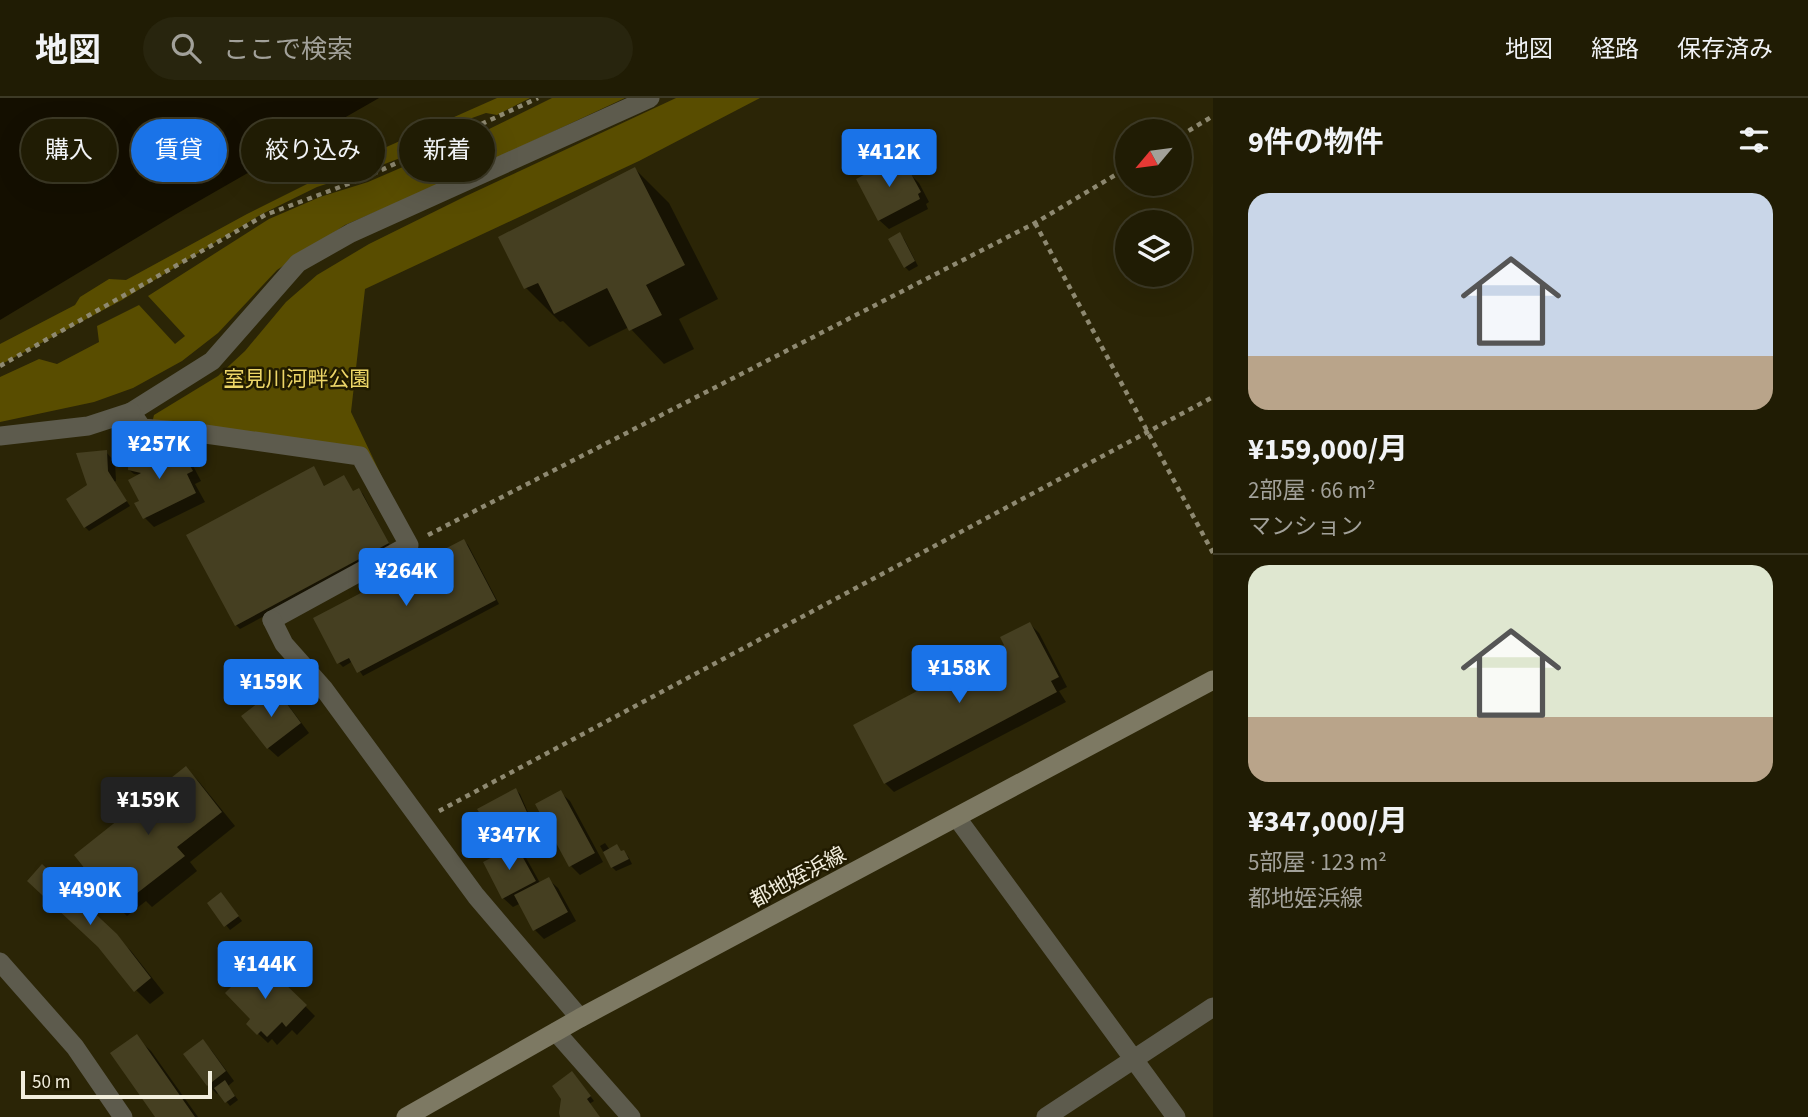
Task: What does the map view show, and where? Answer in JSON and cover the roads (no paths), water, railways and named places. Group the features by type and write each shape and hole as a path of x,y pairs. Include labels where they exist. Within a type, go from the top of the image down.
{"main road":[{"name":"都地姪浜線","path":"410,1116 556,1031 1213,680"}],"street":[{"path":"0,436 88,426 131,412 212,361 298,263 351,233 650,98"},
{"path":"131,412 142,428 191,432 360,456 409,545 272,620 284,643 324,689 476,896 580,1018"},
{"path":"957,818 1176,1117"},
{"path":"0,962 75,1047 123,1117"},
{"path":"1046,1117 1213,1007"},
{"path":"556,1031 631,1117"}],"park label":[{"name":"室見川河畔公園","path":"297,379"}]}
